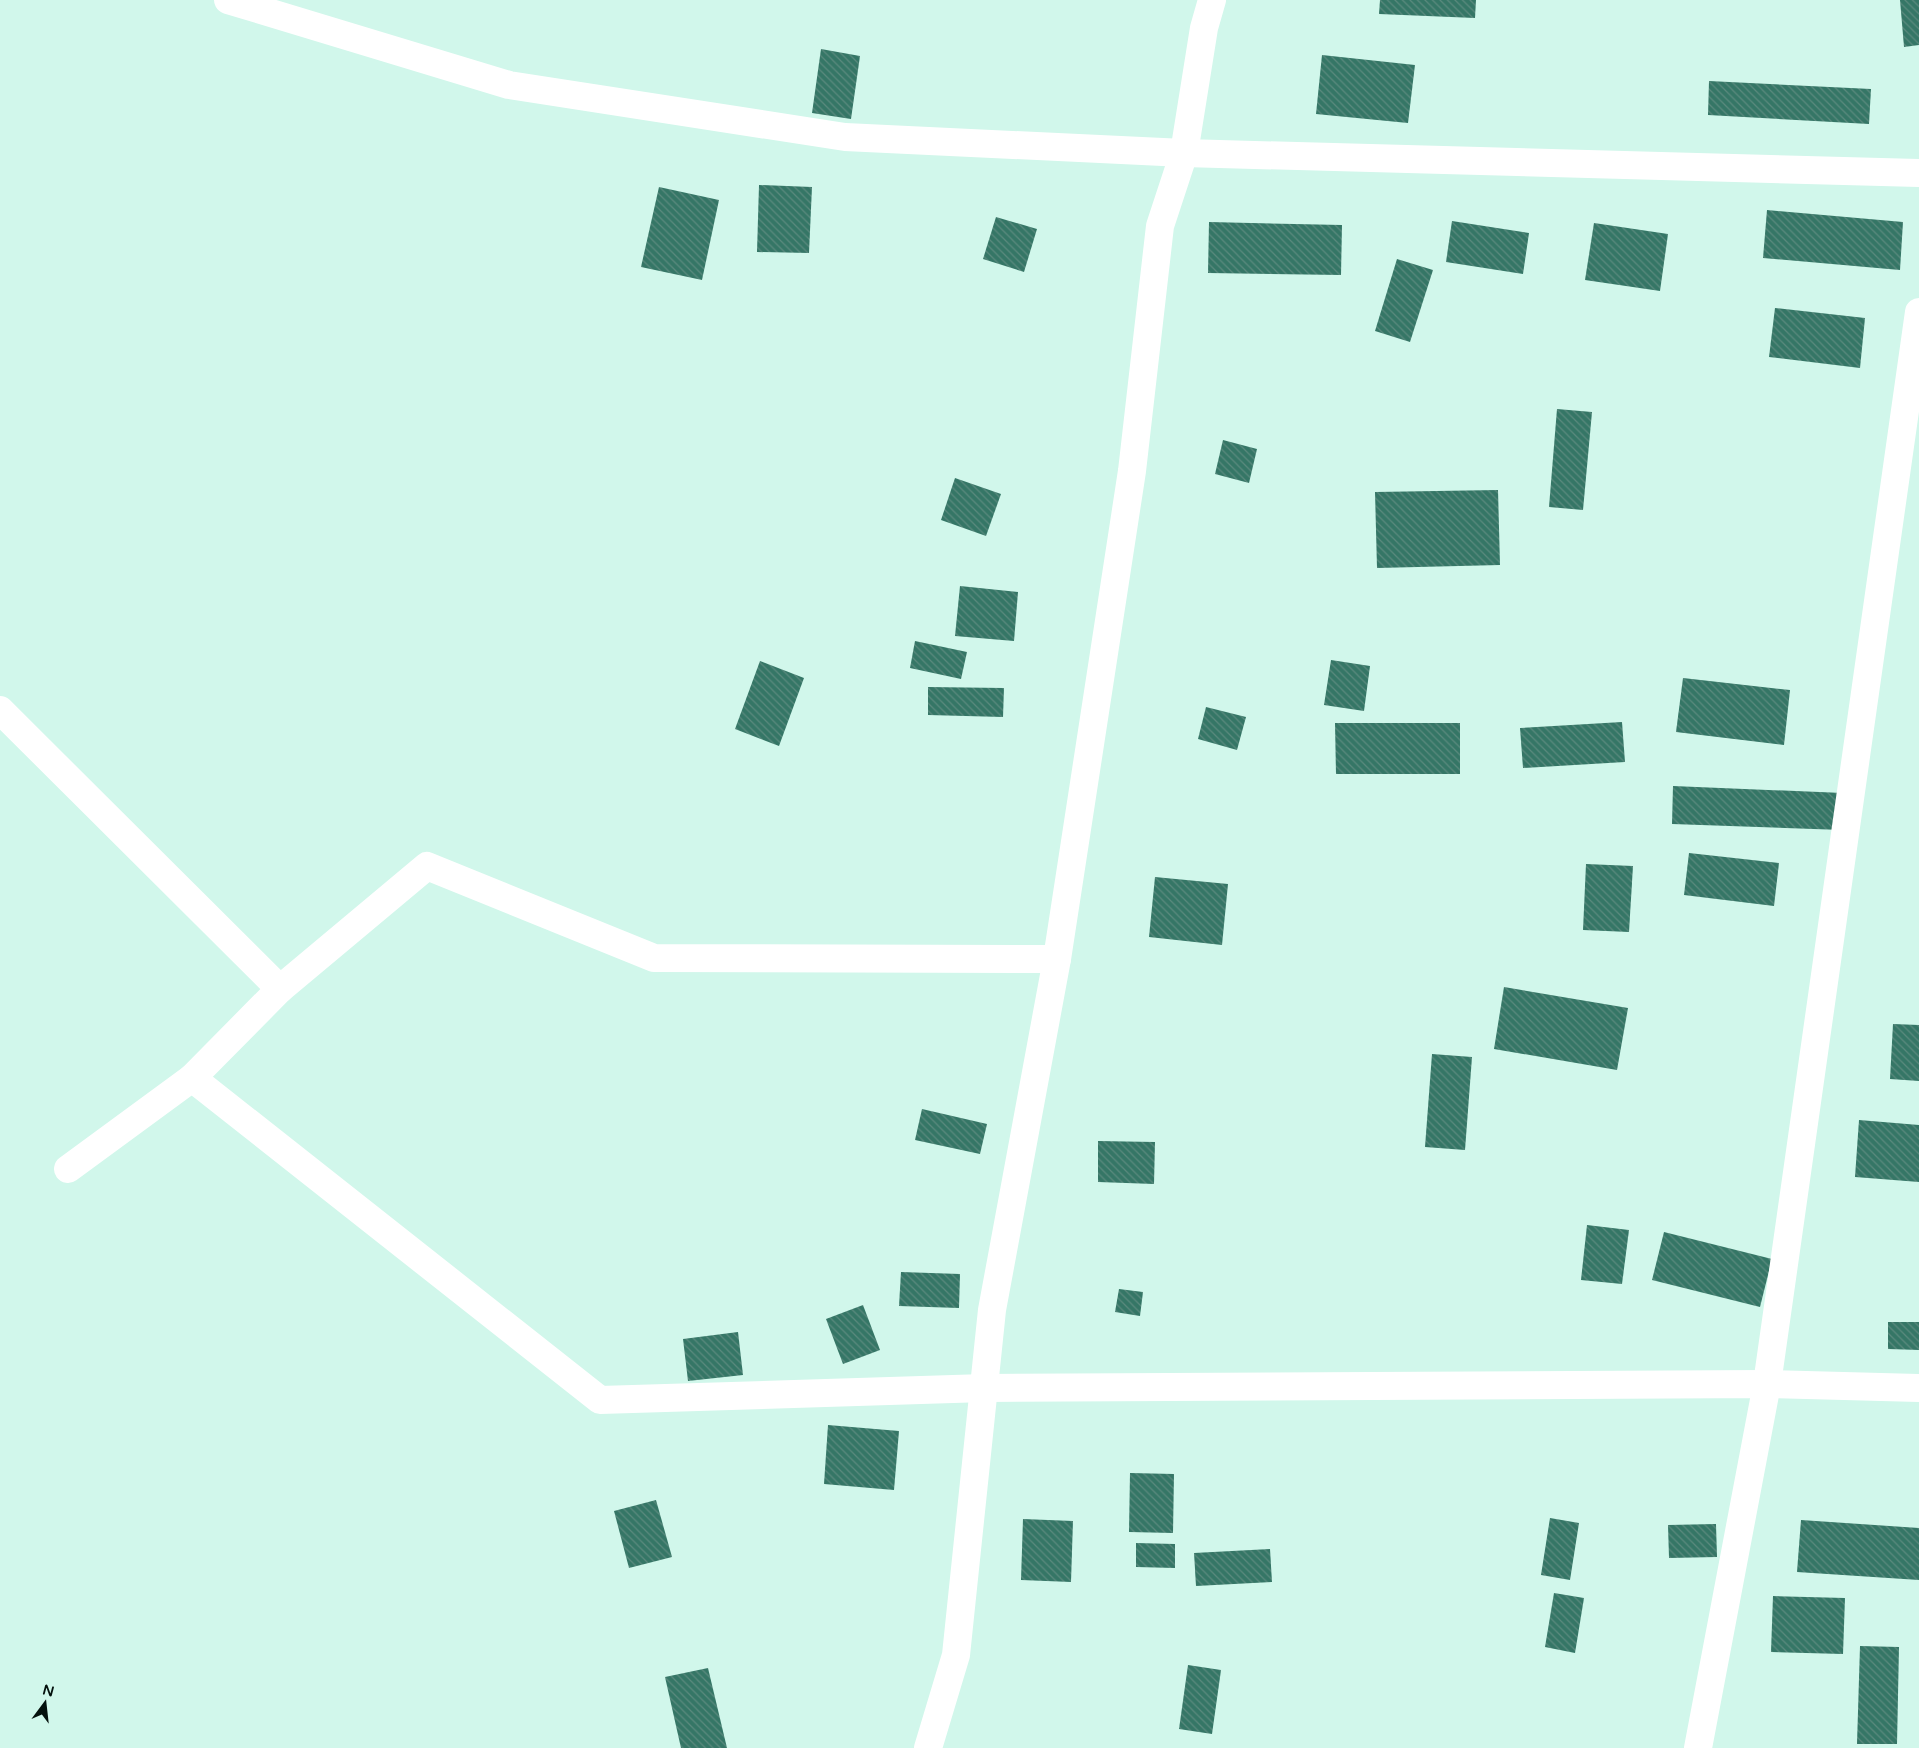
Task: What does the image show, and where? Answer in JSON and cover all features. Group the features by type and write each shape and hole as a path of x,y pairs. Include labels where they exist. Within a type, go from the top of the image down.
{"street":[{"path":"228,0 509,85 845,137 1184,153 1919,173"},
{"path":"928,1748 956,1655 992,1310 1057,959 1132,471 1160,226 1184,153 1204,28 1212,0"},
{"path":"1698,1748 1767,1384 1919,312"},
{"path":"0,710 280,989"},
{"path":"68,1169 192,1078 280,989 426,866 654,958 1057,959"},
{"path":"192,1078 600,1400 985,1388 1767,1384 1919,1388"}],"building":[{"path":"1380,0 1476,0 1475,18 1379,14"},
{"path":"1900,0 1919,0 1919,45 1904,47"},
{"path":"821,49 860,56 851,119 812,113"},
{"path":"1322,55 1415,65 1408,123 1316,114"},
{"path":"1709,81 1871,89 1869,124 1708,115"},
{"path":"759,185 812,187 809,253 757,252"},
{"path":"659,187 719,200 702,280 641,267"},
{"path":"1767,210 1903,222 1900,270 1763,258"},
{"path":"996,217 1037,229 1024,272 983,259"},
{"path":"1452,221 1529,233 1523,274 1446,262"},
{"path":"1209,222 1342,225 1341,275 1208,273"},
{"path":"1594,223 1668,234 1660,291 1585,280"},
{"path":"1397,259 1433,270 1410,342 1375,331"},
{"path":"1775,308 1865,318 1860,368 1769,357"},
{"path":"1557,409 1592,412 1583,510 1549,507"},
{"path":"1223,440 1257,449 1249,483 1215,474"},
{"path":"955,478 1001,494 986,536 941,520"},
{"path":"1498,490 1500,565 1377,568 1375,492"},
{"path":"960,586 1018,592 1014,641 955,636"},
{"path":"915,641 967,652 961,679 910,668"},
{"path":"1331,660 1370,666 1364,711 1324,705"},
{"path":"760,661 804,678 779,746 735,729"},
{"path":"1683,678 1790,690 1784,745 1676,732"},
{"path":"928,687 1004,688 1003,717 928,715"},
{"path":"1206,707 1246,717 1237,750 1198,739"},
{"path":"1622,722 1625,762 1523,768 1520,728"},
{"path":"1335,723 1460,723 1460,774 1336,774"},
{"path":"1673,786 1843,793 1842,830 1672,824"},
{"path":"1689,853 1779,863 1774,906 1684,895"},
{"path":"1586,864 1633,866 1629,932 1583,930"},
{"path":"1155,877 1228,884 1222,945 1149,937"},
{"path":"1504,987 1628,1008 1617,1070 1494,1049"},
{"path":"1893,1024 1919,1025 1919,1081 1890,1079"},
{"path":"1432,1054 1472,1057 1465,1150 1425,1147"},
{"path":"922,1109 987,1124 980,1154 915,1140"},
{"path":"1859,1120 1919,1125 1919,1182 1855,1177"},
{"path":"1098,1141 1155,1142 1154,1184 1098,1182"},
{"path":"1587,1225 1629,1230 1622,1284 1581,1280"},
{"path":"1664,1232 1772,1259 1760,1307 1652,1280"},
{"path":"901,1272 960,1274 959,1308 899,1306"},
{"path":"1119,1289 1143,1292 1140,1316 1115,1312"},
{"path":"863,1305 880,1350 843,1364 826,1319"},
{"path":"1888,1322 1919,1322 1919,1350 1888,1349"},
{"path":"738,1332 743,1375 688,1381 683,1339"},
{"path":"828,1425 899,1431 894,1490 824,1484"},
{"path":"1130,1473 1174,1474 1173,1533 1129,1532"},
{"path":"656,1500 672,1557 629,1568 614,1511"},
{"path":"1550,1518 1579,1523 1570,1580 1541,1575"},
{"path":"1023,1519 1073,1521 1071,1582 1021,1580"},
{"path":"1801,1520 1919,1528 1919,1580 1797,1572"},
{"path":"1716,1524 1717,1557 1669,1558 1668,1525"},
{"path":"1136,1543 1175,1544 1175,1568 1136,1567"},
{"path":"1270,1549 1272,1582 1196,1586 1194,1553"},
{"path":"1554,1593 1584,1598 1575,1653 1545,1647"},
{"path":"1773,1596 1845,1598 1843,1654 1771,1652"},
{"path":"1860,1646 1899,1647 1897,1744 1857,1744"},
{"path":"1188,1665 1221,1670 1212,1734 1179,1729"},
{"path":"708,1668 727,1748 681,1748 665,1677"}]}
